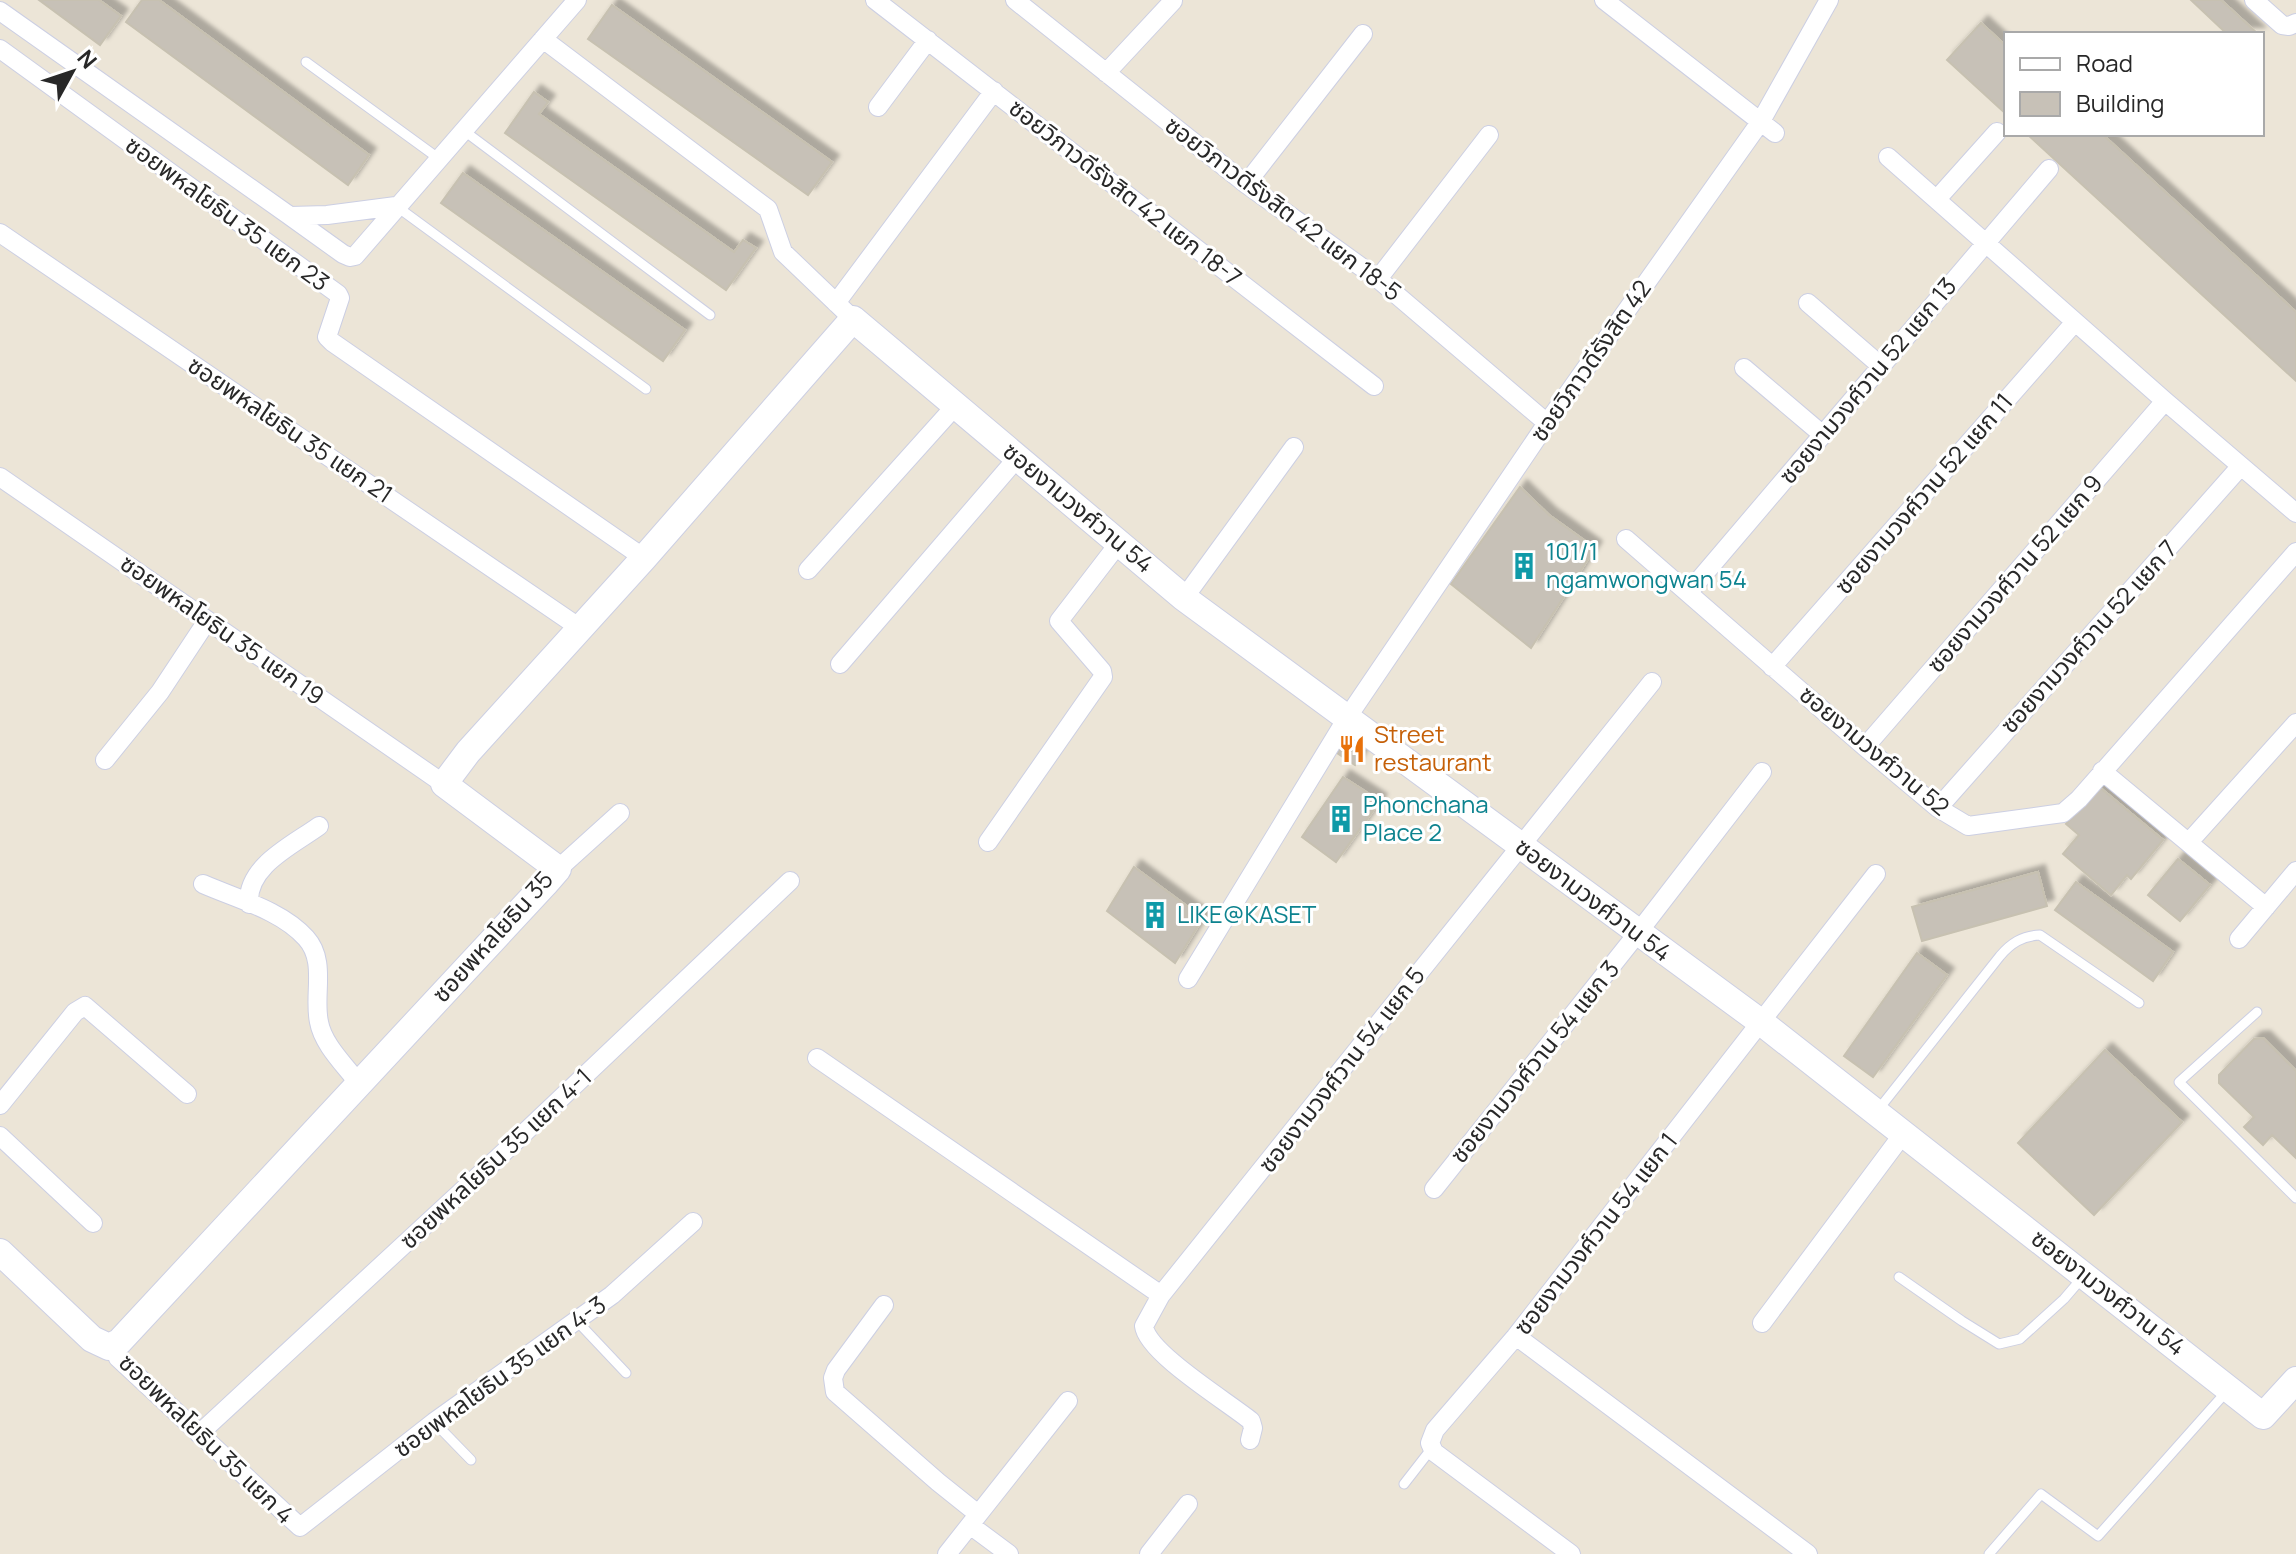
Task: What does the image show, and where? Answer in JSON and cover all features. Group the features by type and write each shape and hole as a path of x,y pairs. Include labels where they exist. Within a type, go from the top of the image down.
{"street":[{"path":"0,11 350,257 355,256 577,0"},
{"name":"ซอยวิภาวดีรังสิต 42 แยก 18-7","path":"875,0 1374,386"},
{"path":"1604,0 1768,127"},
{"name":"ซอยวิภาวดีรังสิต 42","path":"1188,979 1347,718 1547,423 1768,127 1829,0"},
{"path":"2254,0 2282,25 2296,23"},
{"path":"1106,73 1173,1"},
{"name":"ซอยวิภาวดีรังสิต 42 แยก 18-5","path":"1027,3 1106,73 1246,184 1378,279 1547,423"},
{"path":"1246,184 1363,34"},
{"name":"ซอยงามวงศ์วาน 54","path":"543,39 768,209 783,252 844,311 1184,598 1762,1023 2263,1416 2296,1380"},
{"path":"878,107 928,40"},
{"name":"ซอยพหลโยธิน 35 แยก 23","path":"0,49 338,294 340,298 327,337 332,342 644,558"},
{"path":"444,784 468,752 644,558 844,311 994,91"},
{"path":"1937,199 1997,132"},
{"path":"1378,279 1489,135"},
{"path":"1888,157 2296,513"},
{"name":"ซอยงามวงศ์วาน 52 แยก 13","path":"1688,593 2049,169"},
{"path":"290,216 327,215 396,206"},
{"name":"ซอยพหลโยธิน 35 แยก 21","path":"0,233 580,628"},
{"path":"1808,303 1881,366"},
{"name":"ซอยงามวงศ์วาน 52 แยก 11","path":"1772,667 2075,322"},
{"path":"1744,368 1823,435"},
{"name":"ซอยงามวงศ์วาน 52 แยก 9","path":"1865,747 2165,401"},
{"path":"808,570 957,404"},
{"path":"1184,598 1294,447"},
{"path":"840,664 1018,457"},
{"name":"ซอยงามวงศ์วาน 52 แยก 7","path":"1938,808 2240,467"},
{"name":"ซอยพหลโยธิน 35 แยก 19","path":"0,477 444,784"},
{"name":"ซอยงามวงศ์วาน 52","path":"1626,539 1865,747 1938,808 1968,826 2063,813 2296,552"},
{"path":"988,842 1103,677 1102,671 1059,621 1119,543"},
{"path":"105,760 160,692 207,621"},
{"name":"ซอยงามวงศ์วาน 54 แยก 5","path":"1250,1440 1251,1421 1183,1371 1149,1341 1144,1326 1161,1295 1652,682"},
{"path":"2189,842 2296,723"},
{"path":"2102,771 2266,907"},
{"name":"ซอยงามวงศ์วาน 54 แยก 3","path":"1434,1189 1762,772"},
{"name":"ซอยพหลโยธิน 35","path":"113,1346 558,869 444,784"},
{"path":"558,869 620,813"},
{"path":"249,904 248,892 252,880 261,869 319,826"},
{"path":"2239,939 2296,871"},
{"name":"ซอยงามวงศ์วาน 54 แยก 1","path":"1431,1446 1435,1430 1516,1336 1876,874"},
{"name":"ซอยพหลโยธิน 35 แยก 4-1","path":"199,1434 502,1154 790,881"},
{"path":"203,884 288,922 312,947 318,959 319,1025 359,1084"},
{"path":"0,1105 75,1012 85,1006 187,1094"},
{"path":"817,1058 1161,1295"},
{"path":"1762,1323 1903,1134"},
{"path":"0,1136 93,1223"},
{"name":"ซอยพหลโยธิน 35 แยก 4-3","path":"302,1526 434,1422 612,1295 693,1222"},
{"path":"0,1252 92,1339 103,1346 113,1346"},
{"path":"884,1305 836,1370 833,1378 835,1392 938,1482 1009,1554"},
{"path":"1516,1336 1808,1554"},
{"name":"ซอยพหลโยธิน 35 แยก 4","path":"113,1346 118,1358 297,1526 302,1526"},
{"path":"947,1554 1068,1401"},
{"path":"1431,1446 1571,1554"},
{"path":"1149,1554 1188,1504"}],"lane":[{"path":"306,62 438,158"},
{"path":"463,130 710,315"},
{"path":"396,206 646,389"},
{"path":"1876,1113 2000,956 2022,938 2040,935 2139,1003"},
{"path":"2257,1012 2179,1082 2296,1198"},
{"path":"1899,1277 1999,1344 2020,1339 2085,1275"},
{"path":"575,1319 626,1373"},
{"path":"1989,1554 2041,1494 2098,1536 2230,1388"},
{"path":"434,1422 471,1460"},
{"path":"1404,1484 1431,1446"}],"building":[{"path":"39,0 99,0 121,16 100,45"},
{"path":"142,0 159,0 369,155 348,185 126,22"},
{"path":"2191,0 2221,0 2256,32 2225,32"},
{"path":"612,5 832,162 808,195 588,39"},
{"path":"1981,23 2004,44 2004,112 1947,60"},
{"path":"534,92 548,102 539,114 734,252 743,240 756,248 726,290 505,133"},
{"path":"2029,136 2104,136 2296,312 2296,381"},
{"path":"463,173 685,330 663,361 441,203"},
{"name":"101/1 ngamwongwan 54","path":"1520,487 1549,515 1595,548 1531,648 1451,584"},
{"name":"Street restaurant","path":"1349,735 1366,746 1355,765 1337,753"},
{"name":"Phonchana Place 2","path":"1343,777 1380,801 1336,862 1302,837"},
{"path":"2098,786 2163,840 2131,879 2127,875 2111,895 2063,854 2079,835 2066,824"},
{"path":"2178,859 2210,885 2180,921 2148,895"},
{"name":"LIKE@KASET","path":"1134,867 1203,918 1175,963 1107,911"},
{"path":"2038,872 2047,906 1922,941 1912,907"},
{"path":"2076,882 2173,952 2153,981 2055,910"},
{"path":"1917,953 1947,975 1873,1077 1844,1056"},
{"path":"2263,1038 2296,1071 2296,1158 2272,1135 2263,1145 2244,1127 2254,1117 2219,1083 2219,1075 2254,1039"},
{"path":"2105,1050 2182,1122 2094,1215 2018,1143"}],"place":[{"name":"101/1 ngamwongwan 54","path":"1524,566"},
{"name":"Street restaurant","path":"1352,749"},
{"name":"Phonchana Place 2","path":"1341,819"},
{"name":"LIKE@KASET","path":"1155,915"}]}
